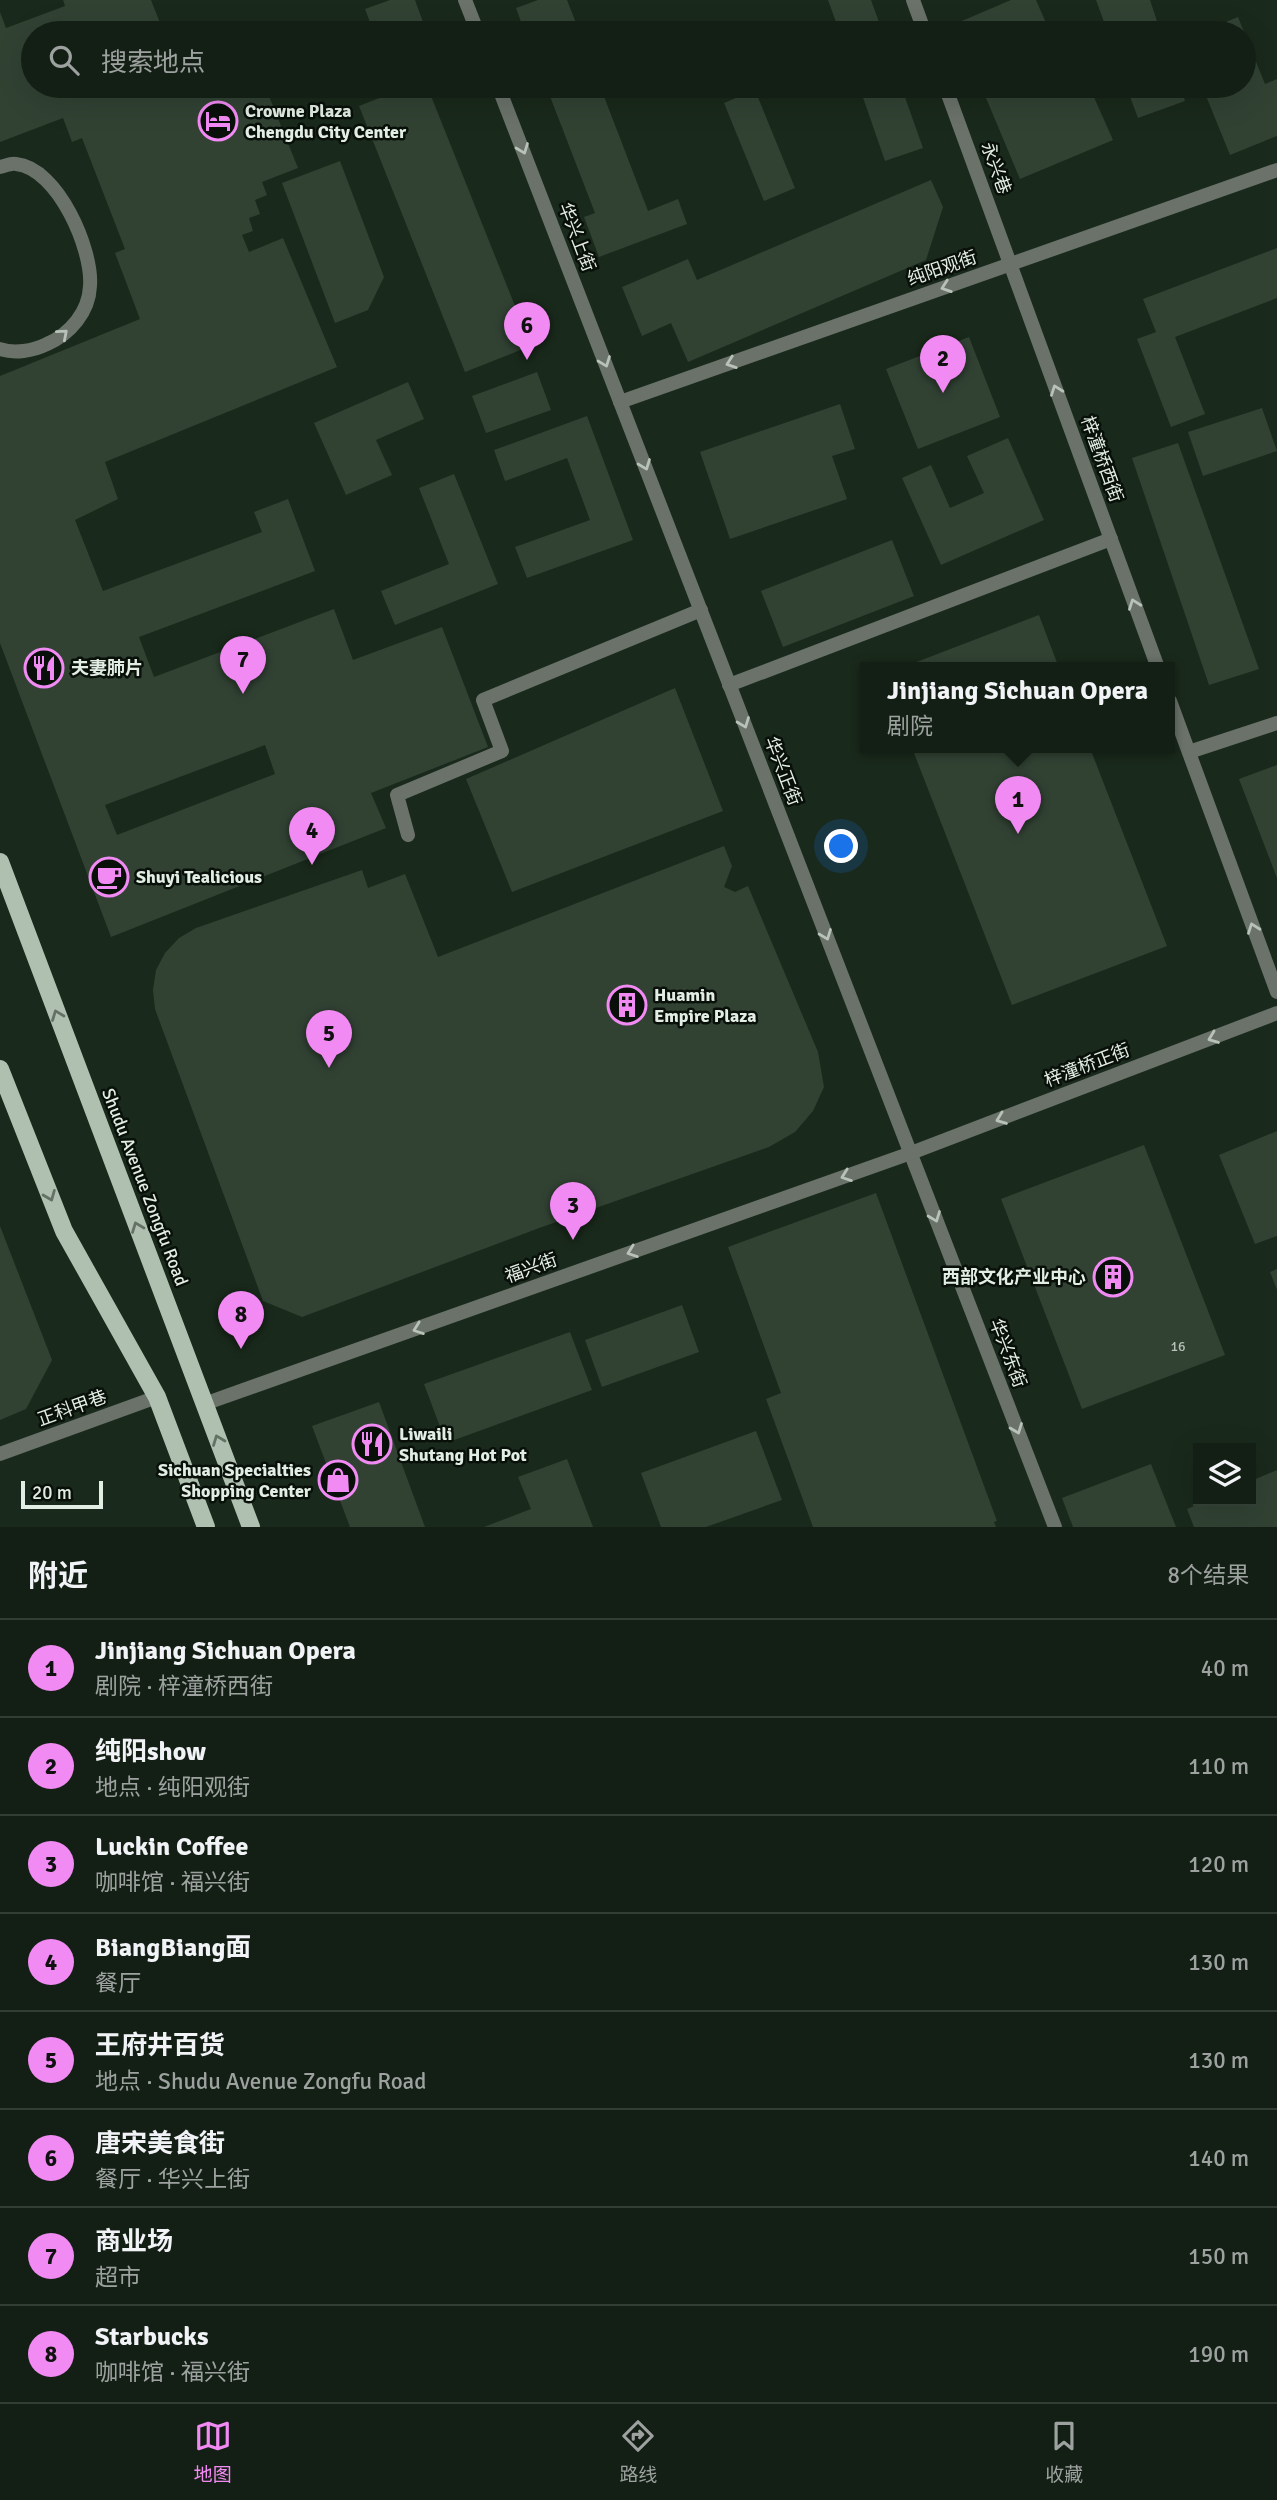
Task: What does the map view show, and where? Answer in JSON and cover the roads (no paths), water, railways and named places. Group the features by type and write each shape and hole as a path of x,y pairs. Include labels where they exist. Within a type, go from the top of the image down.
{"main road":[{"name":"Shudu Avenue Zongfu Road","path":"0,862 251,1527"},
{"path":"0,1069 64,1231 157,1397 206,1527"}],"street":[{"path":"465,0 473,21"},
{"path":"913,0 921,21"},
{"name":"华兴上街","path":"503,98 620,402"},
{"name":"永兴巷","path":"949,98 1010,264"},
{"path":"0,167 16,164 40,174 65,201 86,255 90,286 83,315 59,339 38,348 9,352 0,349"},
{"name":"纯阳观街","path":"620,402 1277,170"},
{"name":"梓潼桥西街","path":"1010,264 1156,662"},
{"name":"华兴正街","path":"620,402 911,1153"},
{"path":"729,685 1111,539"},
{"path":"408,835 397,795 502,751 483,701 701,610"},
{"path":"1175,714 1277,992"},
{"path":"1189,752 1277,723"},
{"name":"梓潼桥正街","path":"911,1153 1277,1013"},
{"name":"福兴街","path":"204,1404 911,1153"},
{"name":"华兴东街","path":"911,1153 1055,1527"},
{"name":"正科甲巷","path":"0,1454 157,1397"}],"place":[{"name":"Crowne Plaza Chengdu City Center","path":"218,121"},
{"name":"唐宋美食街","path":"527,360"},
{"name":"纯阳show","path":"943,393"},
{"name":"夫妻肺片","path":"44,668"},
{"name":"商业场","path":"243,694"},
{"name":"Jinjiang Sichuan Opera","path":"1018,834"},
{"name":"BiangBiang面","path":"312,865"},
{"name":"Shuyi Tealicious","path":"109,877"},
{"name":"Huamin Empire Plaza","path":"627,1005"},
{"name":"王府井百货","path":"329,1068"},
{"name":"Luckin Coffee","path":"573,1240"},
{"name":"西部文化产业中心","path":"1113,1277"},
{"name":"Starbucks","path":"241,1349"},
{"name":"Liwaili Shutang Hot Pot","path":"372,1444"},
{"name":"Sichuan Specialties Shopping Center","path":"338,1480"}]}
